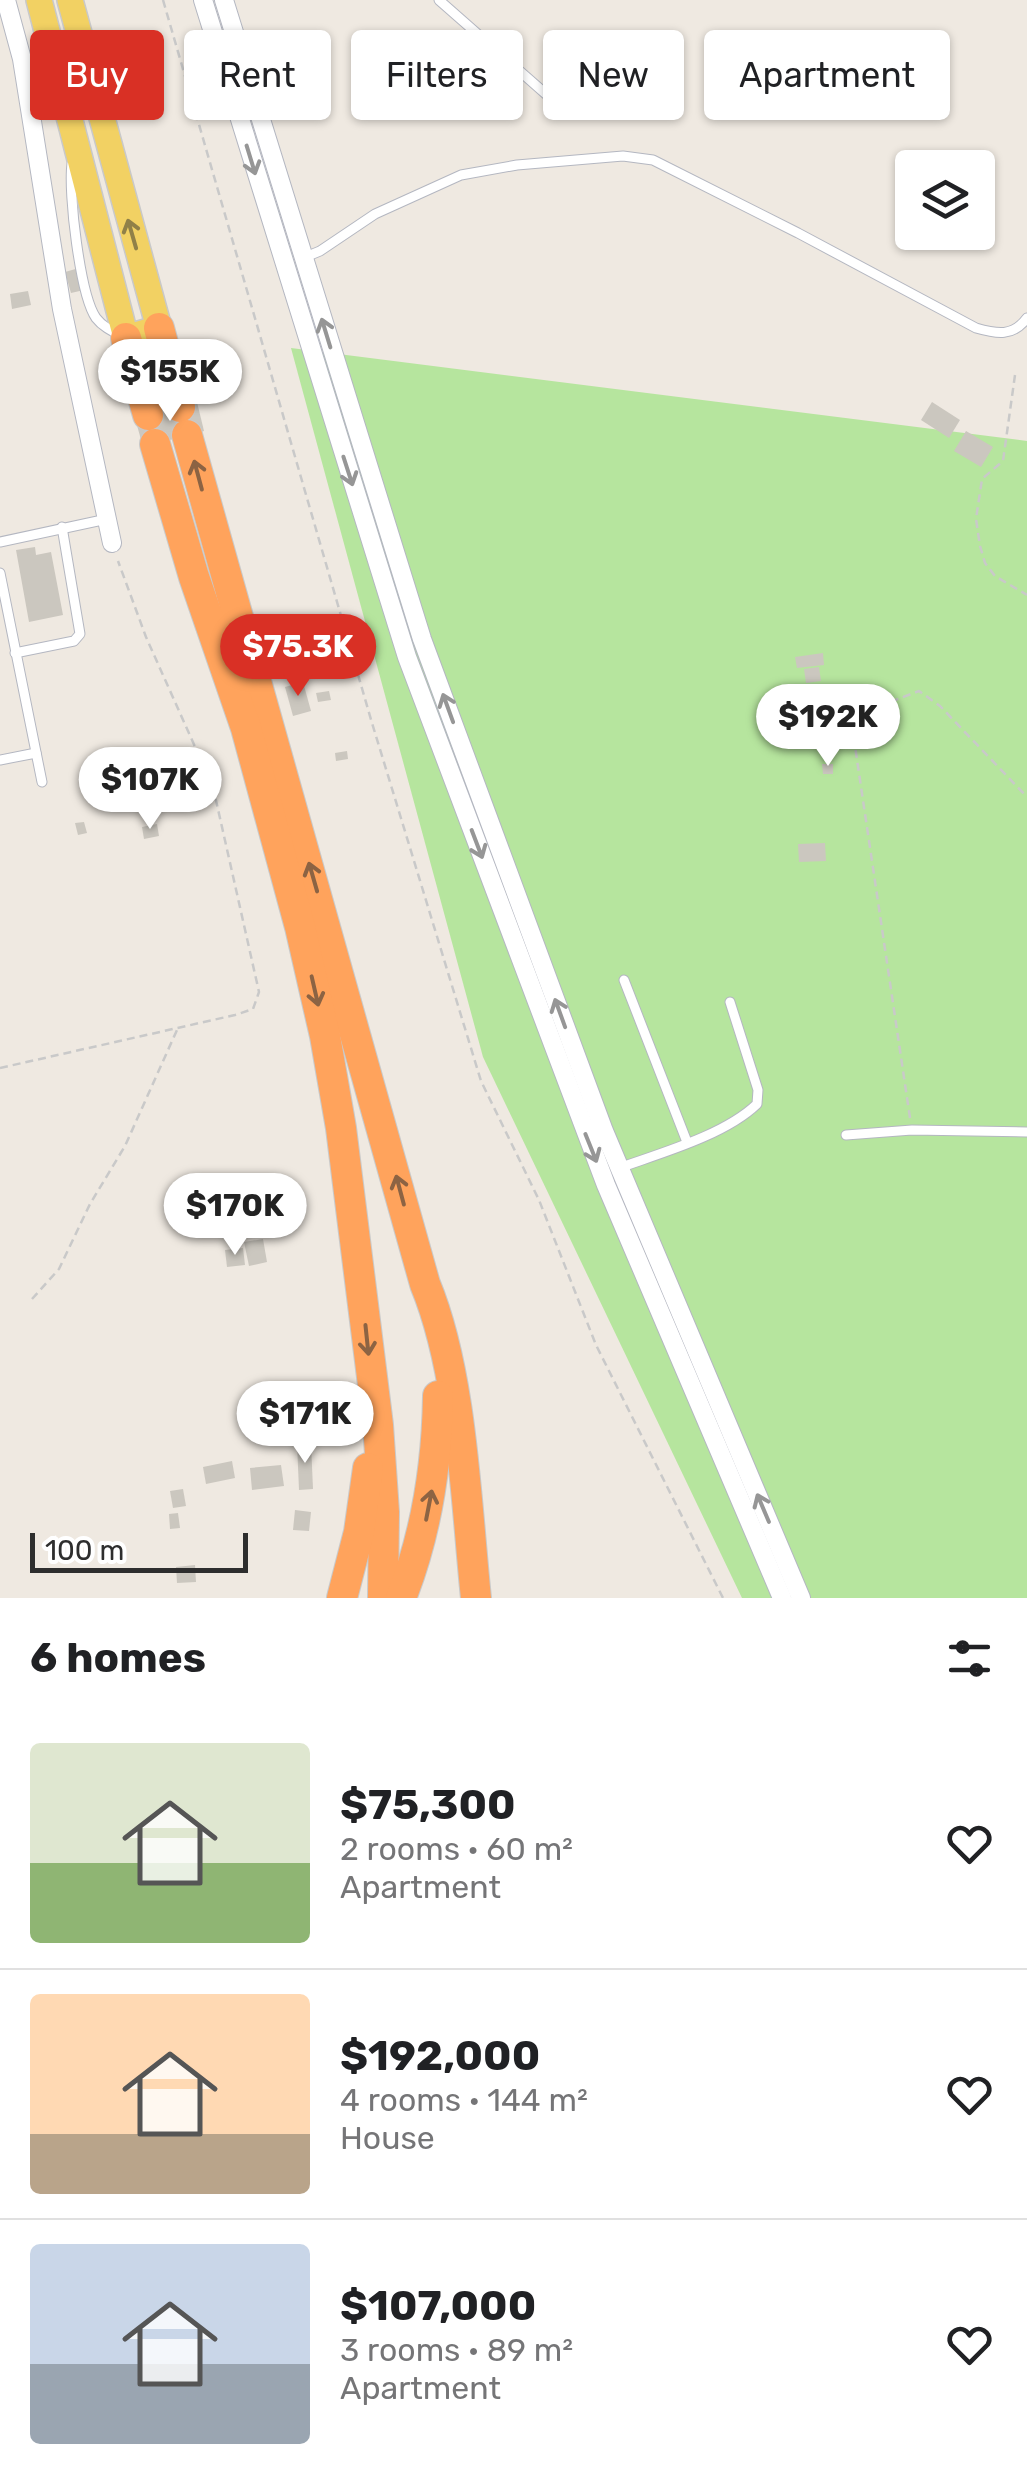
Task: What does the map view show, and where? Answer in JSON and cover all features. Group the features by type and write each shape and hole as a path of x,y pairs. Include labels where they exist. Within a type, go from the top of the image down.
{"highway":[{"path":"159,328 425,1284 438,1318 448,1369 476,1598"},
{"path":"126,338 194,577 246,728 314,984 340,1128 378,1424 384,1498 384,1598"},
{"path":"401,1598 423,1534 436,1459 438,1394 425,1284"},
{"path":"342,1598 364,1500 371,1385"}],"main road":[{"path":"39,0 126,338 159,328 70,0"}],"street":[{"path":"6,0 22,59 62,309 112,544"},
{"path":"203,0 392,612 606,1185 782,1598"},
{"path":"224,0 408,597 619,1168 801,1598"}],"lane":[{"path":"439,0 543,92"},
{"path":"303,258 375,214 462,175 518,164 623,156 653,160 976,328 998,334 1012,332 1027,318"},
{"path":"0,542 107,519"},
{"path":"15,652 74,641 80,634 62,527"},
{"path":"0,572 42,782"},
{"path":"0,760 36,753"},
{"path":"453,780 472,773"},
{"path":"624,980 687,1142"},
{"path":"619,1168 687,1142 748,1113 757,1104 758,1090 730,1002"},
{"path":"846,1135 912,1130 1027,1132"}],"path":[{"path":"163,0 372,723 481,1080 539,1200 596,1345 724,1598"},
{"path":"1015,375 1004,461 982,479 976,519 986,563 996,576 1027,595"},
{"path":"0,1068 252,1009 259,992 213,787 146,637 112,544"},
{"path":"912,1130 852,726 890,702 919,691 940,706 1027,797"},
{"path":"32,1300 59,1269 90,1204 125,1146 178,1029"}],"green space":[{"path":"291,348 1027,441 1027,1598 742,1598 483,1057"}],"building":[{"path":"79,268 84,290 71,293 65,272"},
{"path":"28,291 31,305 12,309 10,294"},
{"path":"197,402 204,431 143,447 135,418"},
{"path":"932,402 960,420 949,438 921,420"},
{"path":"966,431 993,447 981,467 954,451"},
{"path":"35,547 36,555 51,552 63,615 29,622 16,550"},
{"path":"823,653 824,665 797,668 795,657"},
{"path":"819,667 821,681 806,683 804,669"},
{"path":"303,682 311,711 293,716 285,687"},
{"path":"329,691 331,700 318,702 316,693"},
{"path":"837,719 839,739 815,743 812,723"},
{"path":"347,751 348,759 336,761 335,753"},
{"path":"822,764 833,764 833,774 823,774"},
{"path":"84,822 87,833 78,835 75,823"},
{"path":"157,824 159,836 144,839 142,827"},
{"path":"825,843 826,861 799,862 798,844"},
{"path":"263,1239 267,1262 249,1266 244,1242"},
{"path":"243,1248 245,1265 227,1267 225,1250"},
{"path":"297,1443 311,1443 313,1489 299,1490"},
{"path":"232,1461 235,1478 206,1484 203,1467"},
{"path":"281,1465 284,1486 252,1490 250,1468"},
{"path":"183,1489 186,1506 173,1508 170,1491"},
{"path":"295,1510 311,1512 309,1531 293,1530"},
{"path":"178,1513 180,1528 170,1529 169,1514"},
{"path":"195,1565 196,1582 177,1583 176,1567"}]}
